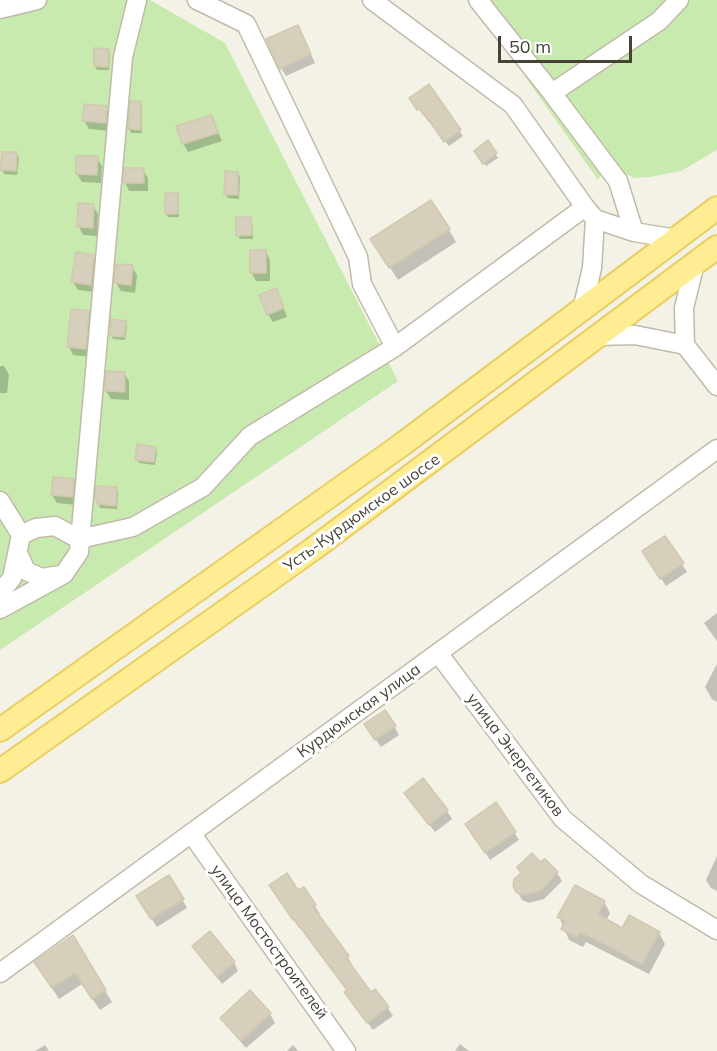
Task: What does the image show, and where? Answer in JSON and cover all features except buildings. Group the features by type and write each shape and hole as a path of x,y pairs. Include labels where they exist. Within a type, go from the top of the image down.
{"main road":[{"name":"Усть-Курдюмское шоссе","path":"0,730 381,459 717,208"},
{"name":"Усть-Курдюмское шоссе","path":"0,771 313,549 717,247"}],"street":[{"path":"0,9 37,0"},
{"path":"0,609 64,574 80,552 79,539 123,57 137,0"},
{"path":"197,0 246,24 358,257 362,284 395,347"},
{"path":"372,0 513,105 590,213 634,232 676,239"},
{"path":"477,0 552,93 618,181 634,232"},
{"path":"552,93 659,21 679,0"},
{"path":"0,593 12,578 19,544 36,528 55,526 79,539 133,527 203,487 250,436 395,347 590,213"},
{"path":"582,310 592,268 590,213"},
{"path":"694,263 684,308 685,345 717,386"},
{"path":"597,336 635,335 685,345"},
{"name":"Курдюмская улица","path":"0,973 717,449"},
{"path":"0,501 19,544 27,571 42,578 64,574"},
{"name":"улица Энергетиков","path":"438,653 563,819 641,884 717,930"},
{"name":"улица Мостостроителей","path":"191,833 346,1051"}],"green space":[{"path":"0,0 150,0 225,43 398,381 0,650"},
{"path":"471,0 717,0 717,150 681,171 650,177 635,178 622,173 608,160 598,180"}]}
